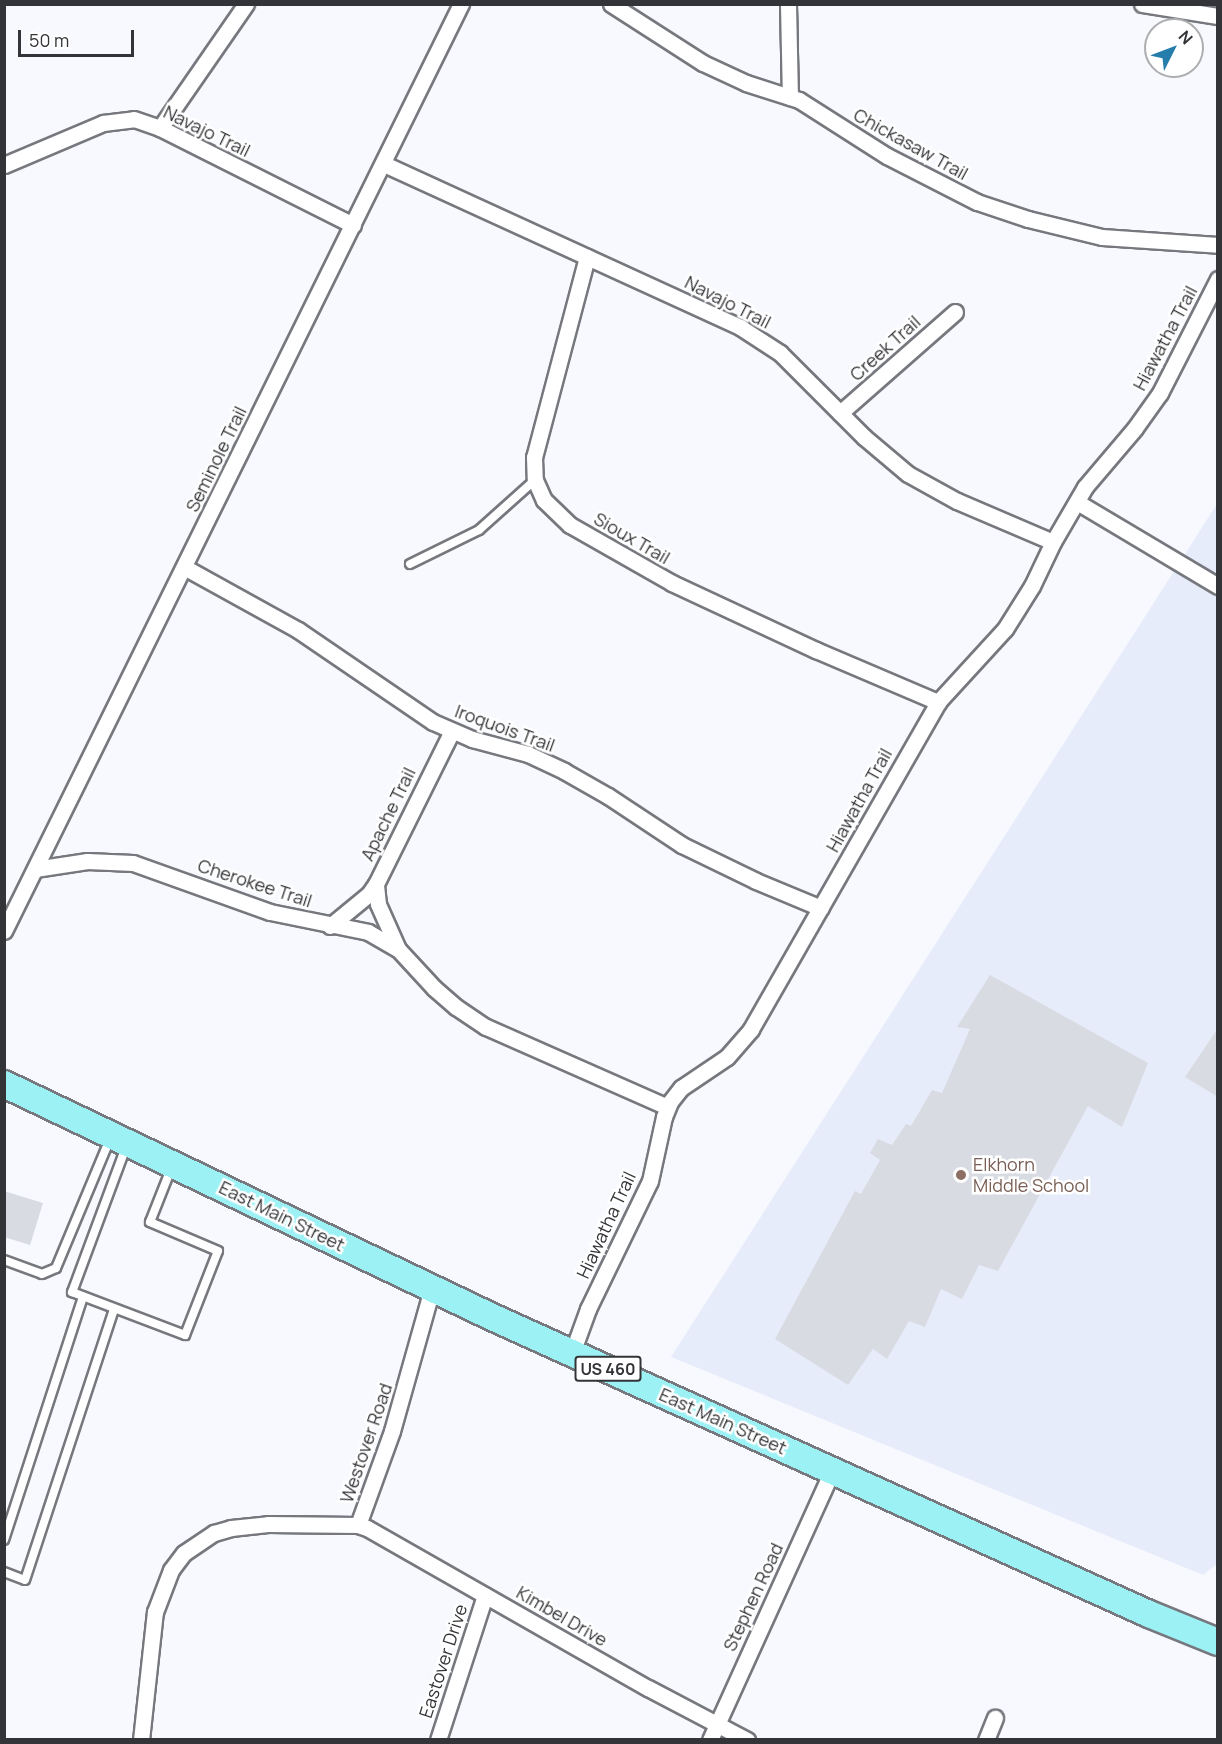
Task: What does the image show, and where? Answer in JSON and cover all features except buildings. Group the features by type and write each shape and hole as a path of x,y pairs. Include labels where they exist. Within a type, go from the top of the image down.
{"main road":[{"name":"East Main Street","path":"4,1083 432,1289 1149,1614 1218,1642"}],"street":[{"path":"160,128 246,4"},
{"name":"Seminole Trail","path":"4,931 461,4"},
{"name":"Chickasaw Trail","path":"611,4 724,74 809,105 867,144 909,168 1002,212 1102,237 1218,245"},
{"path":"788,4 790,97"},
{"path":"1143,4 1218,16"},
{"name":"Navajo Trail","path":"4,165 103,123 134,119 160,128 353,225"},
{"name":"Navajo Trail","path":"384,164 762,339 780,353 879,450 924,484 1027,533 1053,542"},
{"path":"535,480 534,457 587,257"},
{"name":"Hiawatha Trail","path":"572,1353 588,1309 650,1181 667,1107 681,1088 727,1057 746,1036 938,702 1005,629 1032,586 1053,542 1085,487 1135,428 1160,393 1218,279"},
{"name":"Creek Trail","path":"840,413 955,312"},
{"name":"Sioux Trail","path":"535,480 544,500 570,525 672,583 816,650 938,702"},
{"path":"1077,502 1218,586"},
{"name":"Iroquois Trail","path":"184,567 298,630 411,708 452,731 528,754 564,771 608,796 682,846 756,882 820,908"},
{"name":"Apache Trail","path":"398,949 378,904 376,884 452,731"},
{"name":"Cherokee Trail","path":"35,869 87,861 133,863 270,912 368,932 398,949 456,1008 486,1027 667,1107"},
{"path":"330,926 369,894 376,884"},
{"name":"Westover Road","path":"141,1740 155,1612 162,1590 183,1553 214,1533 239,1526 358,1525 395,1420 432,1289"},
{"name":"Stephen Road","path":"710,1740 832,1471"},
{"name":"Kimbel Drive","path":"358,1525 396,1543 747,1740"},
{"name":"Eastover Drive","path":"438,1740 485,1595"},
{"path":"986,1740 995,1718"}],"lane":[{"path":"410,564 479,530 535,480"},
{"path":"4,1260 42,1274 56,1268 120,1139"},
{"path":"120,1139 72,1293 185,1335 218,1251 150,1222 173,1164"},
{"path":"4,1540 83,1297"},
{"path":"4,1572 25,1580 114,1309"}],"shaded area":[{"path":"1217,504 1217,1564 1203,1575 671,1357"}],"place":[{"name":"Elkhorn Middle School","path":"961,1175"}]}
